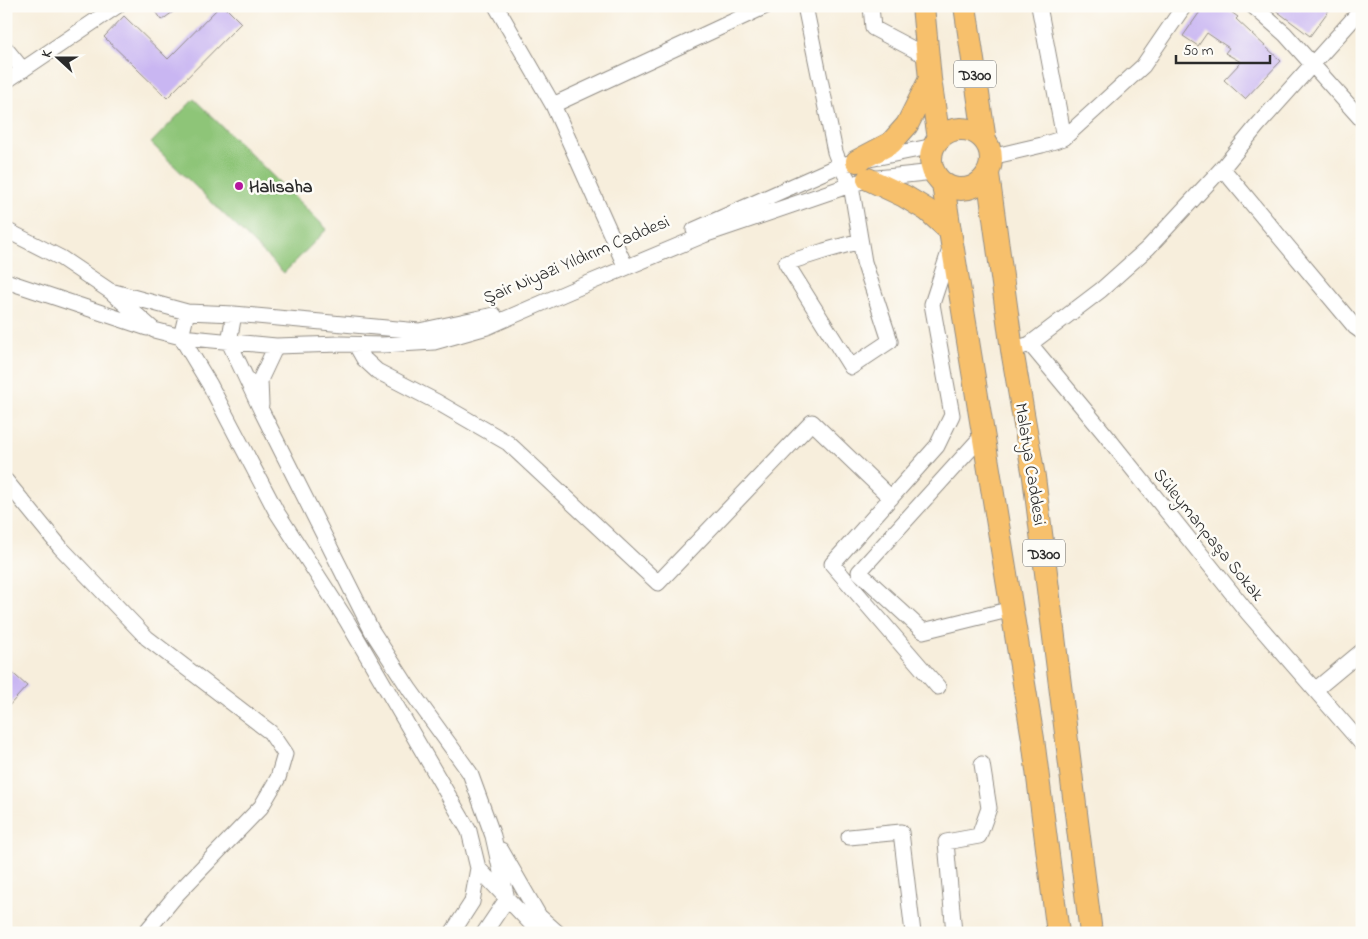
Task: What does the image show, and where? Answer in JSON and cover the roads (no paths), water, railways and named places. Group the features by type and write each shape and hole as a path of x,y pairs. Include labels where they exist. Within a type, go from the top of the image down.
{"highway":[{"name":"D300","path":"922,6 937,142"},
{"name":"Malatya Caddesi","path":"965,6 988,157 1021,347 1034,478 1091,933"},
{"path":"929,68 907,125 891,143 854,172 904,196 927,210 951,237"},
{"path":"963,129 979,135 988,157 981,182 972,187 962,189 952,188 939,178 931,159 937,142 946,133 963,129"},
{"name":"D300","path":"939,178 951,237 1033,739 1058,933"}],"street":[{"path":"496,6 553,105 623,261"},
{"path":"553,105 766,6"},
{"path":"805,6 835,152 854,172 860,241 864,262 890,341 851,367 786,264 860,241"},
{"path":"871,6 873,28 929,68"},
{"path":"1039,6 1064,138"},
{"path":"988,157 1064,138 1142,66 1184,6"},
{"path":"1252,6 1285,34 1362,120"},
{"path":"6,81 110,8"},
{"path":"1021,347 1101,290 1148,248 1222,168 1362,9"},
{"path":"6,49 23,70"},
{"name":"Şair Niyazi Yıldırım Caddesi","path":"110,291 186,312 234,314 419,331 493,316 623,261 937,142"},
{"path":"1222,168 1355,327 1362,332"},
{"path":"6,281 154,330 181,337 276,346 382,345 434,342 487,327 854,172 939,178"},
{"path":"7,231 62,258 110,291 154,330"},
{"path":"938,687 832,564 937,446 952,414 932,304 951,237"},
{"path":"186,312 181,337 210,385 276,511 347,621 469,831 478,868 472,902 452,933"},
{"path":"234,314 229,342 372,631 410,690 470,773 493,836 507,899 484,933"},
{"path":"356,345 364,360 377,371 438,402 508,443 658,584 812,422 891,498"},
{"path":"262,412 260,380 276,346"},
{"name":"Süleymanpaşa Sokak","path":"1021,347 1104,433 1248,613 1362,744"},
{"path":"983,435 858,572 922,631 1012,609"},
{"path":"6,481 61,548 147,638 270,732 285,754 278,778 261,807 178,893 145,933"},
{"path":"1315,690 1362,651"},
{"path":"954,933 946,842 979,836 989,808 982,764"},
{"path":"849,837 901,832 913,933"},
{"path":"493,836 539,916 558,933"},
{"path":"478,868 540,933"}],"place":[{"name":"Halısaha","path":"239,186"}]}
